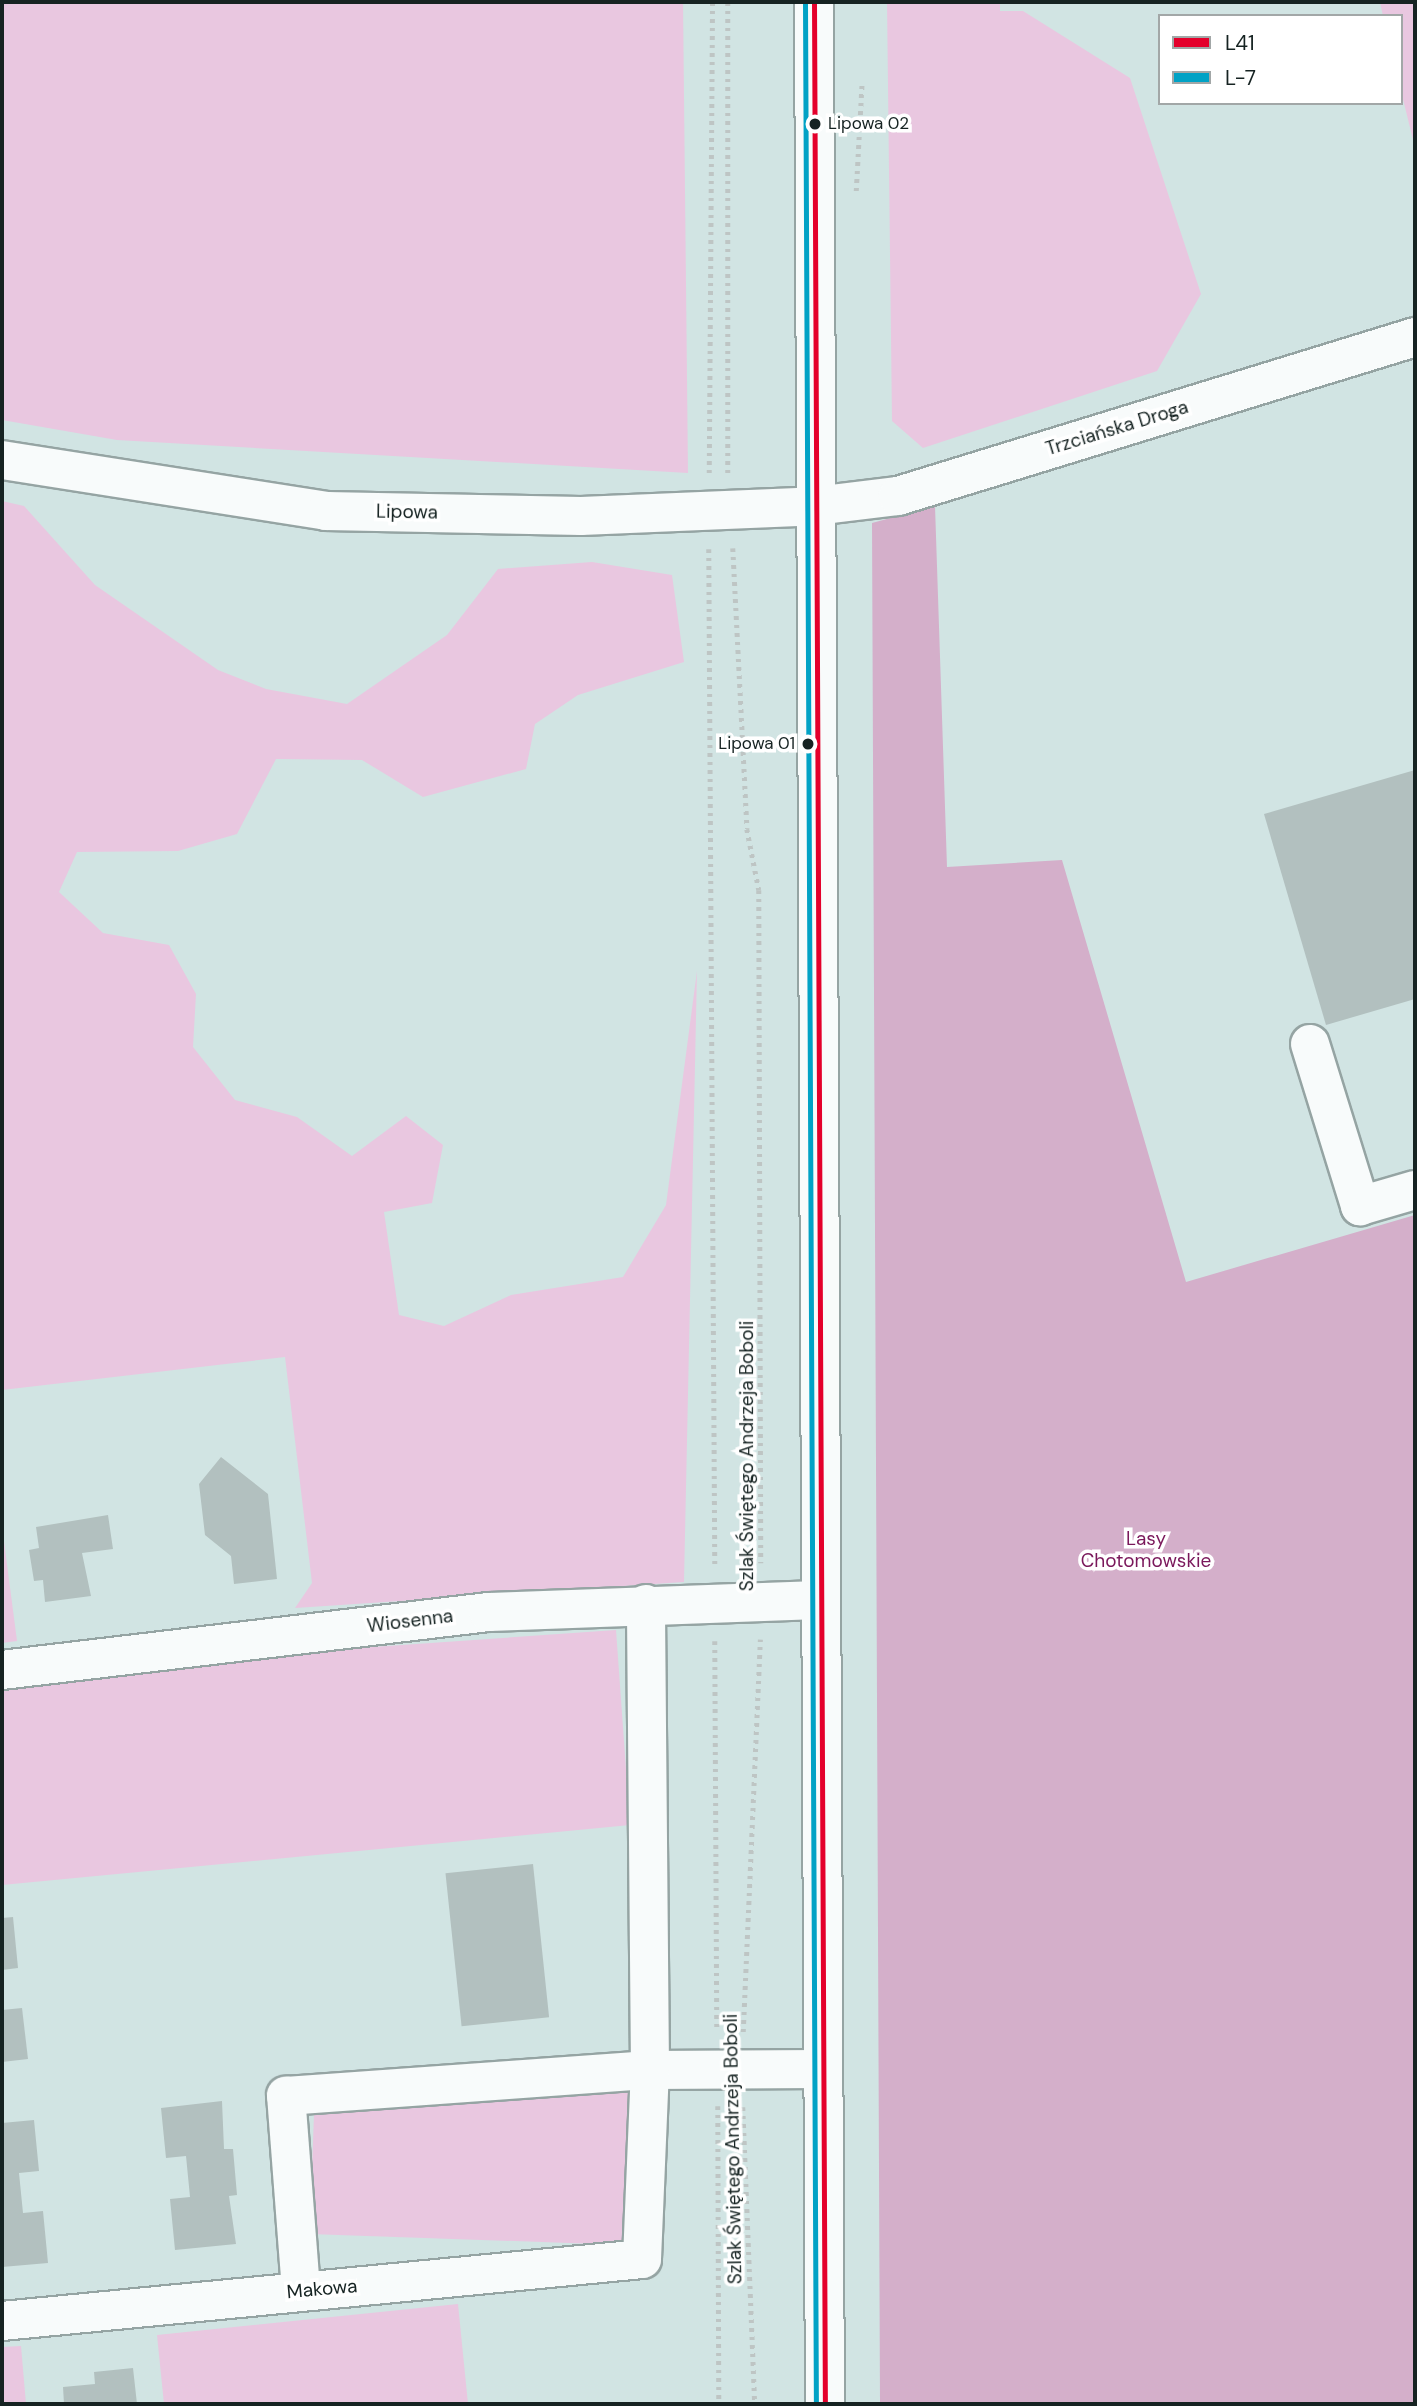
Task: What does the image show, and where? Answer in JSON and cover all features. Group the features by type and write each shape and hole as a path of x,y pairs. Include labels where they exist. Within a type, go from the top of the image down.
{"street":[{"path":"814,2 825,2404"},
{"name":"Trzciańska Droga","path":"816,506 898,496 1415,337"},
{"name":"Lipowa","path":"2,460 326,511 582,516 816,506"},
{"path":"1310,1044 1360,1206 1415,1190"},
{"name":"Wiosenna","path":"2,1670 488,1612 715,1600 820,1601"},
{"path":"646,1604 650,2070"},
{"path":"301,2290 286,2096 650,2070 823,2069"},
{"name":"Makowa","path":"2,2321 642,2259 650,2070"}],"path":[{"path":"712,2 718,510 715,1600 730,2069 719,2404"},
{"path":"718,510 728,2"},
{"name":"Szlak Świętego Andrzeja Boboli","path":"718,510 741,611 747,829 759,890 761,1600 730,2069 755,2404"}],"shaded area":[{"path":"2,2 683,2 688,473 117,440 2,420"},
{"path":"887,2 1000,2 1000,11 1023,11 1130,78 1201,294 1157,371 923,448 892,421"},
{"path":"1380,2 1415,2 1415,148 1403,99 1403,14 1383,14"},
{"path":"2,501 24,506 95,585 218,670 266,689 347,704 447,635 498,569 592,562 672,575 684,662 578,695 535,724 526,769 423,797 362,760 276,759 237,834 178,851 77,852 59,892 103,933 169,945 196,994 193,1047 235,1100 297,1117 352,1156 406,1116 443,1145 432,1203 384,1212 399,1315 444,1326 511,1295 623,1277 666,1205 697,971 684,1582 295,1608 312,1583 285,1357 2,1390"},
{"path":"2,1526 17,1641 2,1643"},
{"path":"616,1630 630,1825 2,1885 2,1691 287,1653"},
{"path":"315,2080 629,2091 624,2245 310,2234"},
{"path":"458,2304 468,2404 164,2404 157,2335"},
{"path":"21,2346 26,2404 2,2404 2,2347"}],"green space":[{"name":"Lasy Chotomowskie","path":"935,506 947,867 1062,860 1186,1282 1415,1215 1415,2404 880,2404 872,523"}],"building":[{"path":"1415,770 1415,999 1326,1025 1264,814"},
{"path":"221,1457 268,1494 277,1579 234,1584 231,1556 205,1535 199,1484"},
{"path":"108,1515 113,1549 82,1553 91,1596 45,1602 43,1580 34,1581 29,1550 39,1548 36,1527"},
{"path":"533,1864 549,2017 462,2026 445,1873"},
{"path":"13,1917 18,1968 2,1970 2,1918"},
{"path":"22,2008 28,2059 2,2062 2,2010"},
{"path":"222,2101 224,2149 233,2149 237,2195 229,2196 236,2244 175,2250 170,2199 190,2197 186,2156 166,2158 161,2108"},
{"path":"34,2120 39,2171 19,2173 23,2213 43,2211 48,2263 2,2267 2,2123"},
{"path":"133,2368 137,2404 64,2404 63,2387 95,2384 94,2372"}],"transit line":[{"name":"L-7","path":"805,2 816,2404"},
{"name":"L41","path":"814,2 825,2404"}],"place":[{"name":"Lipowa 02","path":"815,124"},
{"name":"Lipowa 01","path":"808,744"}]}
